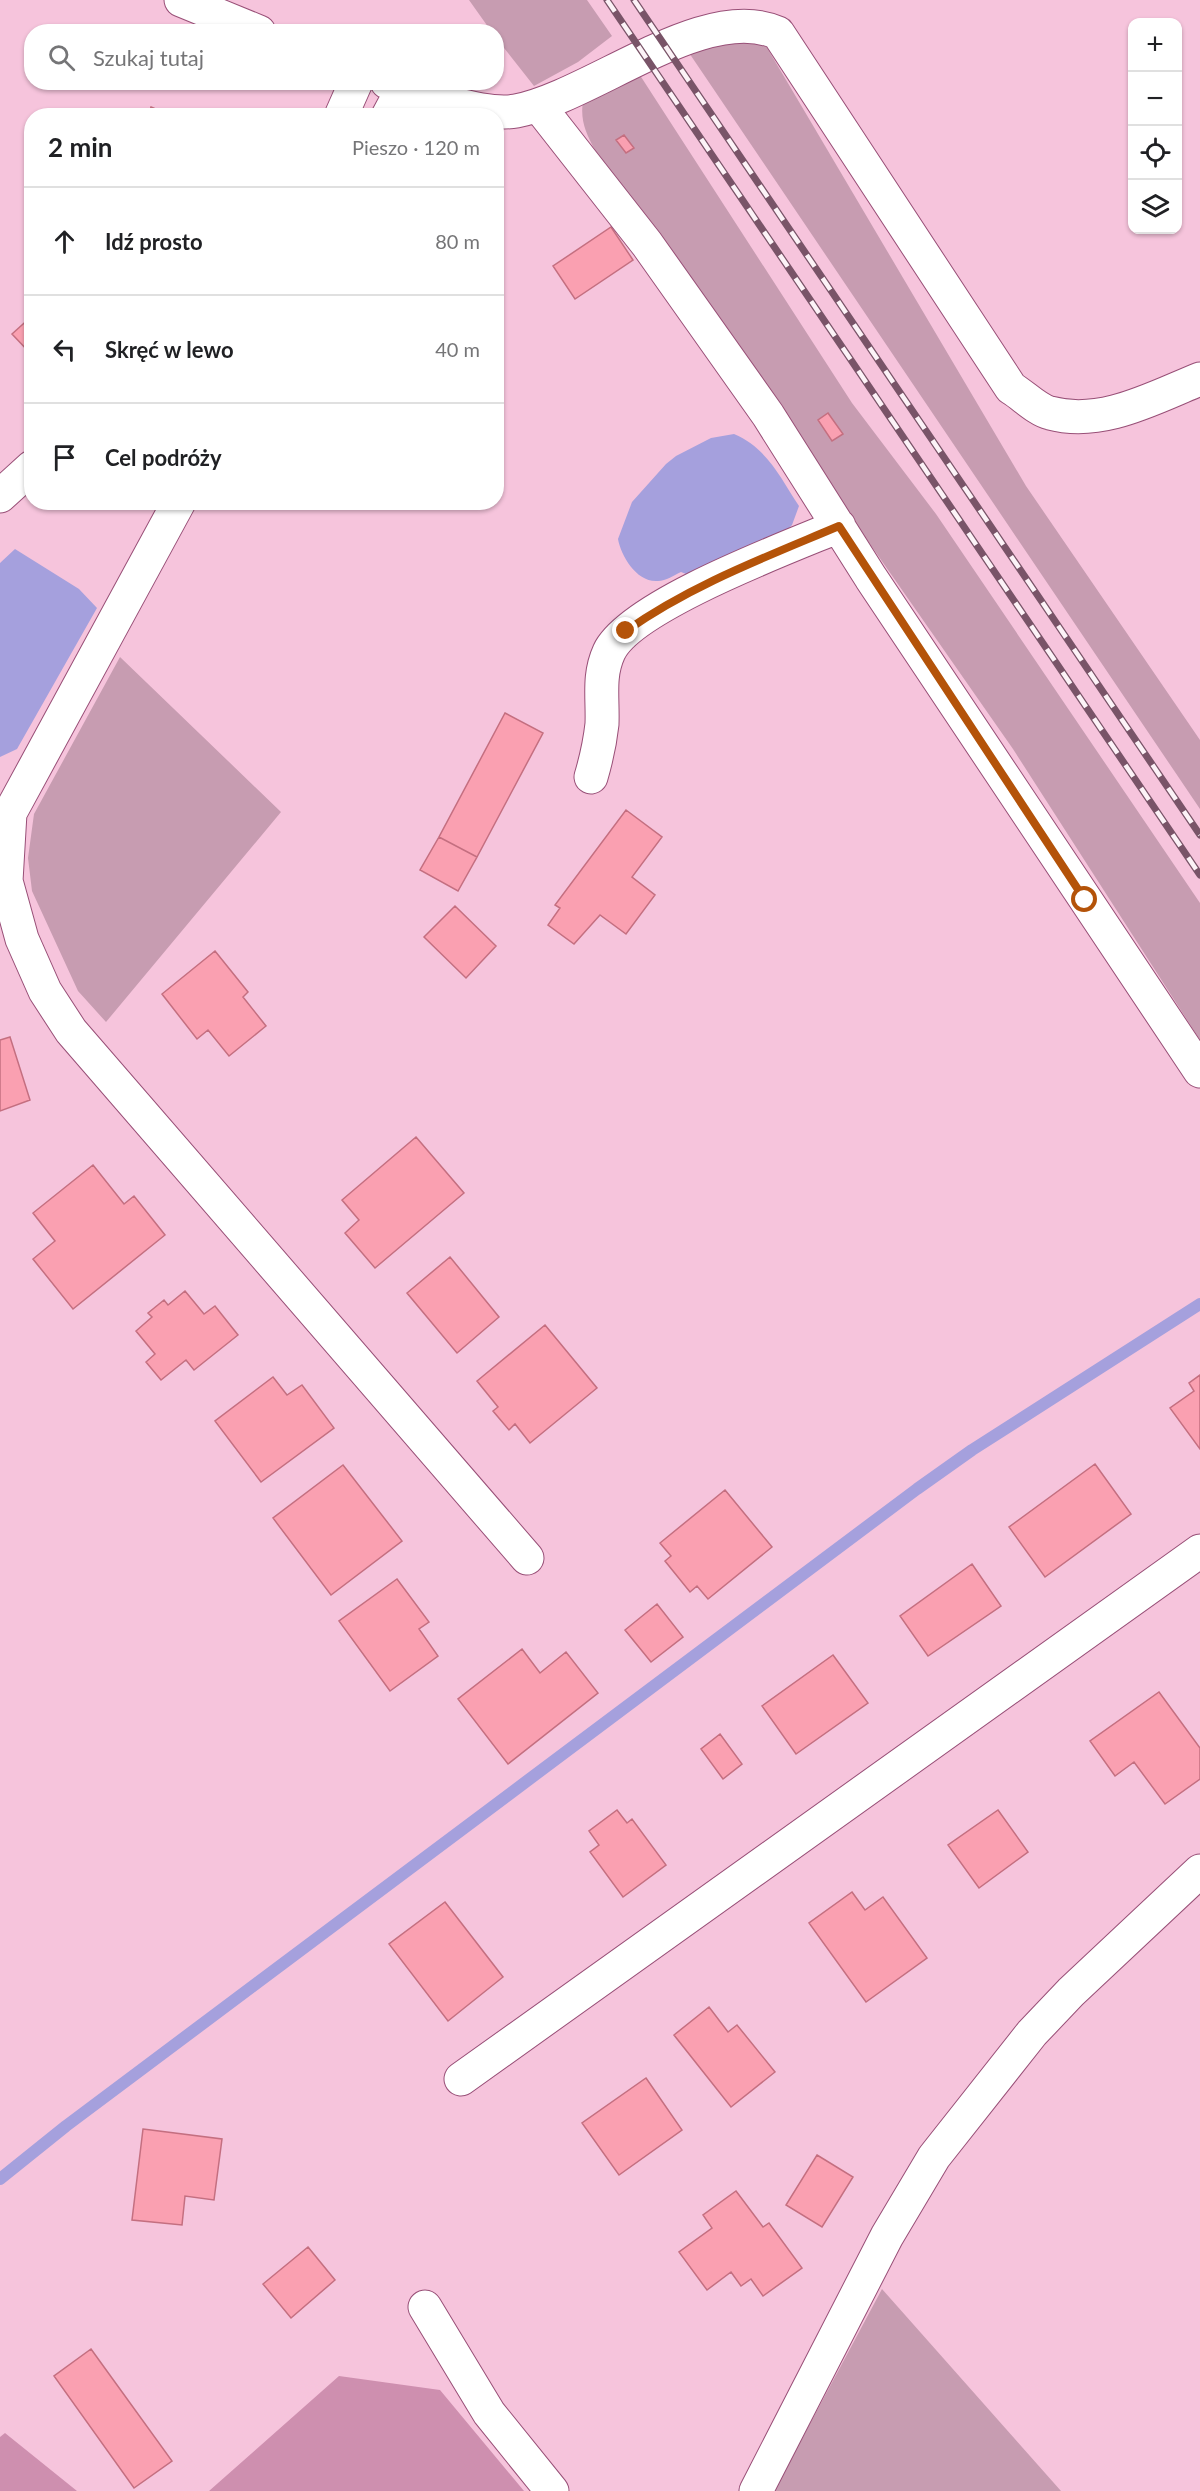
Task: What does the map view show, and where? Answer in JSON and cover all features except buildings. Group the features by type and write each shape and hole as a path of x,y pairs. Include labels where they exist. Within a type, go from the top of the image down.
{"street":[{"path":"181,0 240,24"},
{"path":"504,112 514,112 538,105 678,18 720,6 747,9 768,22 778,33 1011,388 1048,413 1083,418 1119,411 1200,379"},
{"path":"345,108 352,90"},
{"path":"393,95 468,108"},
{"path":"538,105 647,244 768,415 1200,1071"},
{"path":"0,496 24,474"},
{"path":"175,510 5,818 6,881 22,939 45,991 71,1031 527,1558"},
{"path":"591,777 602,723 601,678 610,650 626,631 650,614 709,582 839,526"},
{"path":"460,2079 1200,1551"},
{"path":"756,2491 887,2236 934,2157 1047,2017 1200,1871"},
{"path":"425,2307 489,2413 552,2491"}],"shaded area":[{"path":"469,0 587,0 612,36 578,62 534,86 504,48 504,24 486,24"},
{"path":"693,29 766,46 1026,486 1200,740 1200,809 679,38"},
{"path":"634,66 852,403 936,514 1200,903 1200,1040 1013,749 595,150 584,124 582,111 584,97"},
{"path":"734,434 764,455 785,484 799,506 792,525 785,532 686,574 681,572 658,581 643,578 626,560 618,539 632,502 676,456 711,438"},
{"path":"15,549 79,589 97,608 17,749 0,757 0,563"},
{"path":"120,657 281,812 106,1022 78,991 32,891 28,858 34,814"},
{"path":"882,2289 1061,2491 774,2491"},
{"path":"339,2376 440,2390 524,2491 209,2491"},
{"path":"5,2433 77,2491 0,2491 0,2437"}],"waterway":[{"path":"0,2179 66,2126 917,1489 972,1450 1200,1304"}],"railway":[{"path":"607,0 1200,875"},
{"path":"634,0 1200,835"}],"route":[{"path":"626,631 650,614 709,582 839,526 871,578 1085,900"}]}
